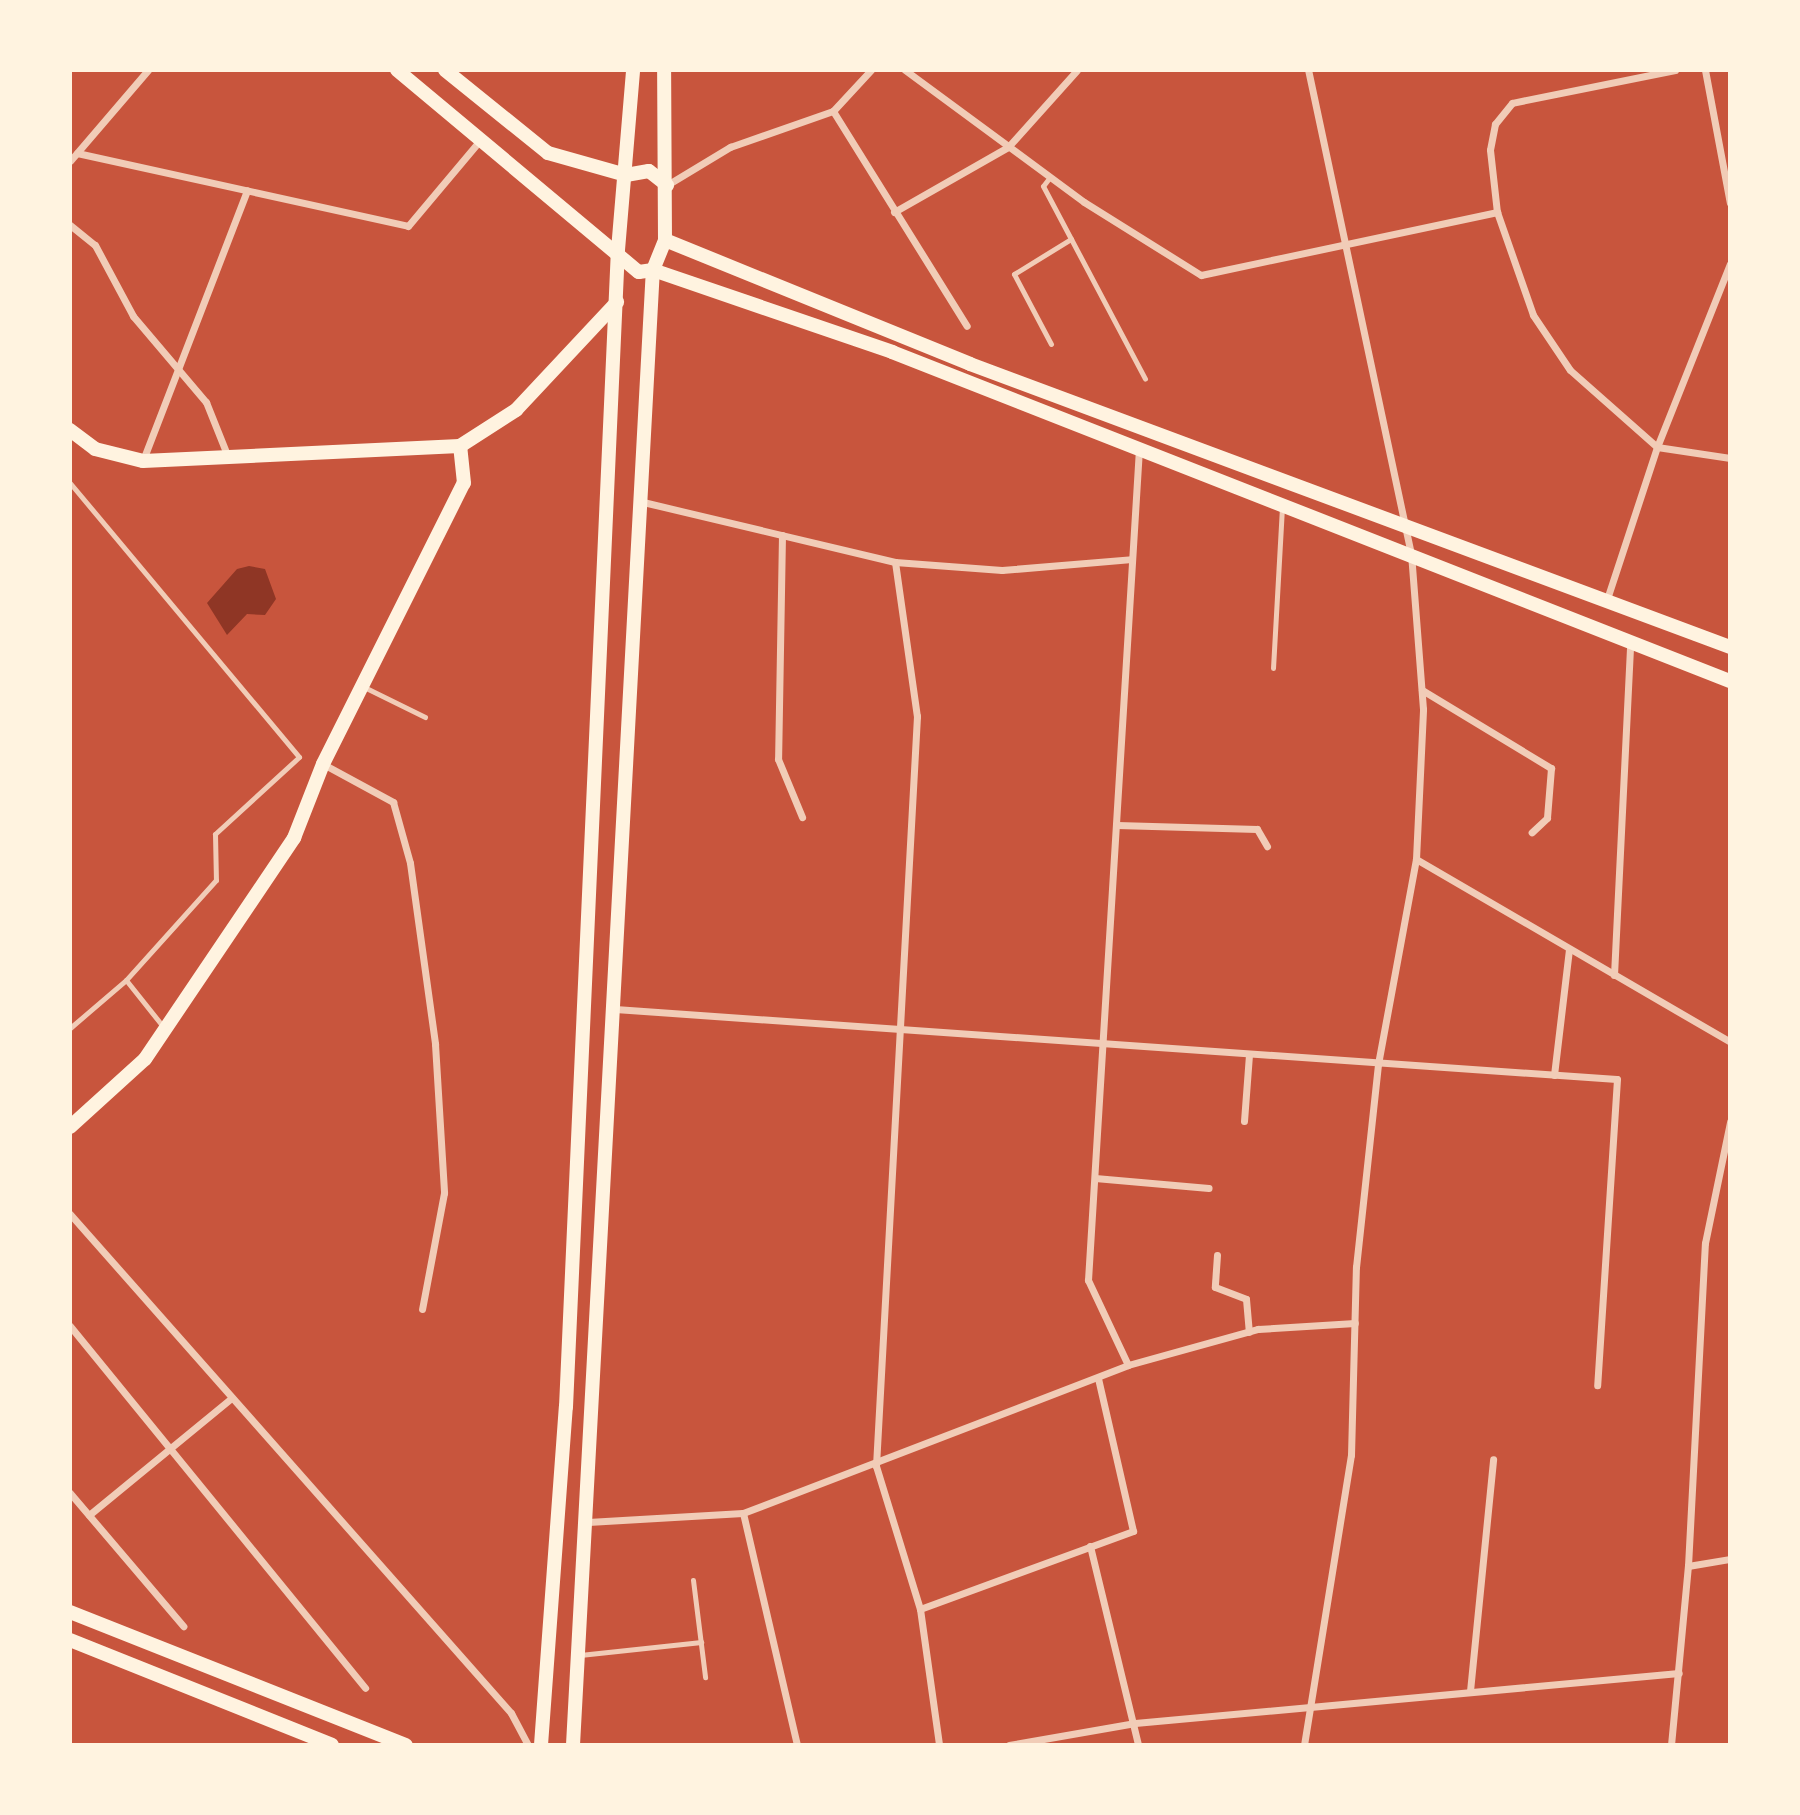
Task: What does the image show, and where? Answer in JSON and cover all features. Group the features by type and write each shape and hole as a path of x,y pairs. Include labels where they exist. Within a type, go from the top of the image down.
{"main road":[{"path":"397,70 618,250 639,271 653,270 892,352 1730,681"},
{"path":"445,70 548,153 626,174 649,171 667,185"},
{"path":"541,1745 566,1407 618,250 633,70"},
{"path":"573,1745 588,1522 653,270 665,240 667,185 664,70"},
{"path":"665,240 970,364 1404,523 1730,647"},
{"path":"70,430 95,449 143,461 460,446 516,410 617,302"},
{"path":"70,1127 145,1059 294,838 323,764 464,483 460,446"},
{"path":"70,1612 406,1745"},
{"path":"70,1640 332,1745"}],"street":[{"path":"70,161 148,70"},
{"path":"667,185 730,147 833,111 871,70"},
{"path":"905,70 1050,177 1201,275 1497,212"},
{"path":"894,212 1008,147 1077,70"},
{"path":"1304,1745 1351,1455 1355,1324 1378,1064 1416,859 1422,690 1411,554 1308,70"},
{"path":"1675,70 1512,103 1495,124 1490,150 1497,212 1533,315 1570,369 1657,447 1730,458"},
{"path":"1705,70 1730,203"},
{"path":"833,111 967,326"},
{"path":"77,153 408,226 482,139"},
{"path":"143,461 247,190"},
{"path":"70,225 95,245 133,316 206,402 228,457"},
{"path":"1606,599 1657,447 1726,283 1730,264"},
{"path":"1128,1365 1088,1280 1105,1046 1139,448"},
{"path":"643,502 895,562 1002,570 1132,559"},
{"path":"782,535 778,759 802,817"},
{"path":"895,562 917,716 876,1466 920,1609 939,1745"},
{"path":"1614,975 1630,641"},
{"path":"1422,690 1551,768 1548,818 1531,832"},
{"path":"323,764 393,802 402,821 435,1044 444,1194 422,1309"},
{"path":"1117,825 1257,829 1267,846"},
{"path":"1416,859 1730,1042"},
{"path":"1554,1075 1569,949"},
{"path":"615,1009 900,1032 1617,1079 1597,1385"},
{"path":"1244,1122 1250,1055"},
{"path":"1671,1745 1688,1566 1705,1242 1730,1122"},
{"path":"1095,1178 1209,1188"},
{"path":"70,1214 230,1399 511,1713 528,1745"},
{"path":"1217,1255 1215,1287 1246,1298 1249,1332"},
{"path":"588,1522 743,1513 876,1466 1128,1365 1249,1332 1355,1324"},
{"path":"70,1326 365,1688"},
{"path":"920,1609 1133,1531 1098,1378"},
{"path":"89,1515 230,1399"},
{"path":"1470,1691 1493,1459"},
{"path":"70,1493 183,1626"},
{"path":"743,1513 797,1745"},
{"path":"1090,1546 1135,1723 1138,1745"},
{"path":"1688,1566 1730,1559"},
{"path":"1009,1745 1135,1723 1679,1673"}],"lane":[{"path":"1050,177 1043,186 1145,379"},
{"path":"1051,344 1014,274 1072,239"},
{"path":"70,483 299,757 215,834 216,880 126,980 70,1028"},
{"path":"1273,668 1282,504"},
{"path":"361,685 425,717"},
{"path":"126,980 165,1030"},
{"path":"693,1580 705,1677"},
{"path":"580,1655 701,1642"}],"shaded area":[{"path":"249,566 265,569 276,599 265,615 247,614 227,635 207,603 237,569"}]}
